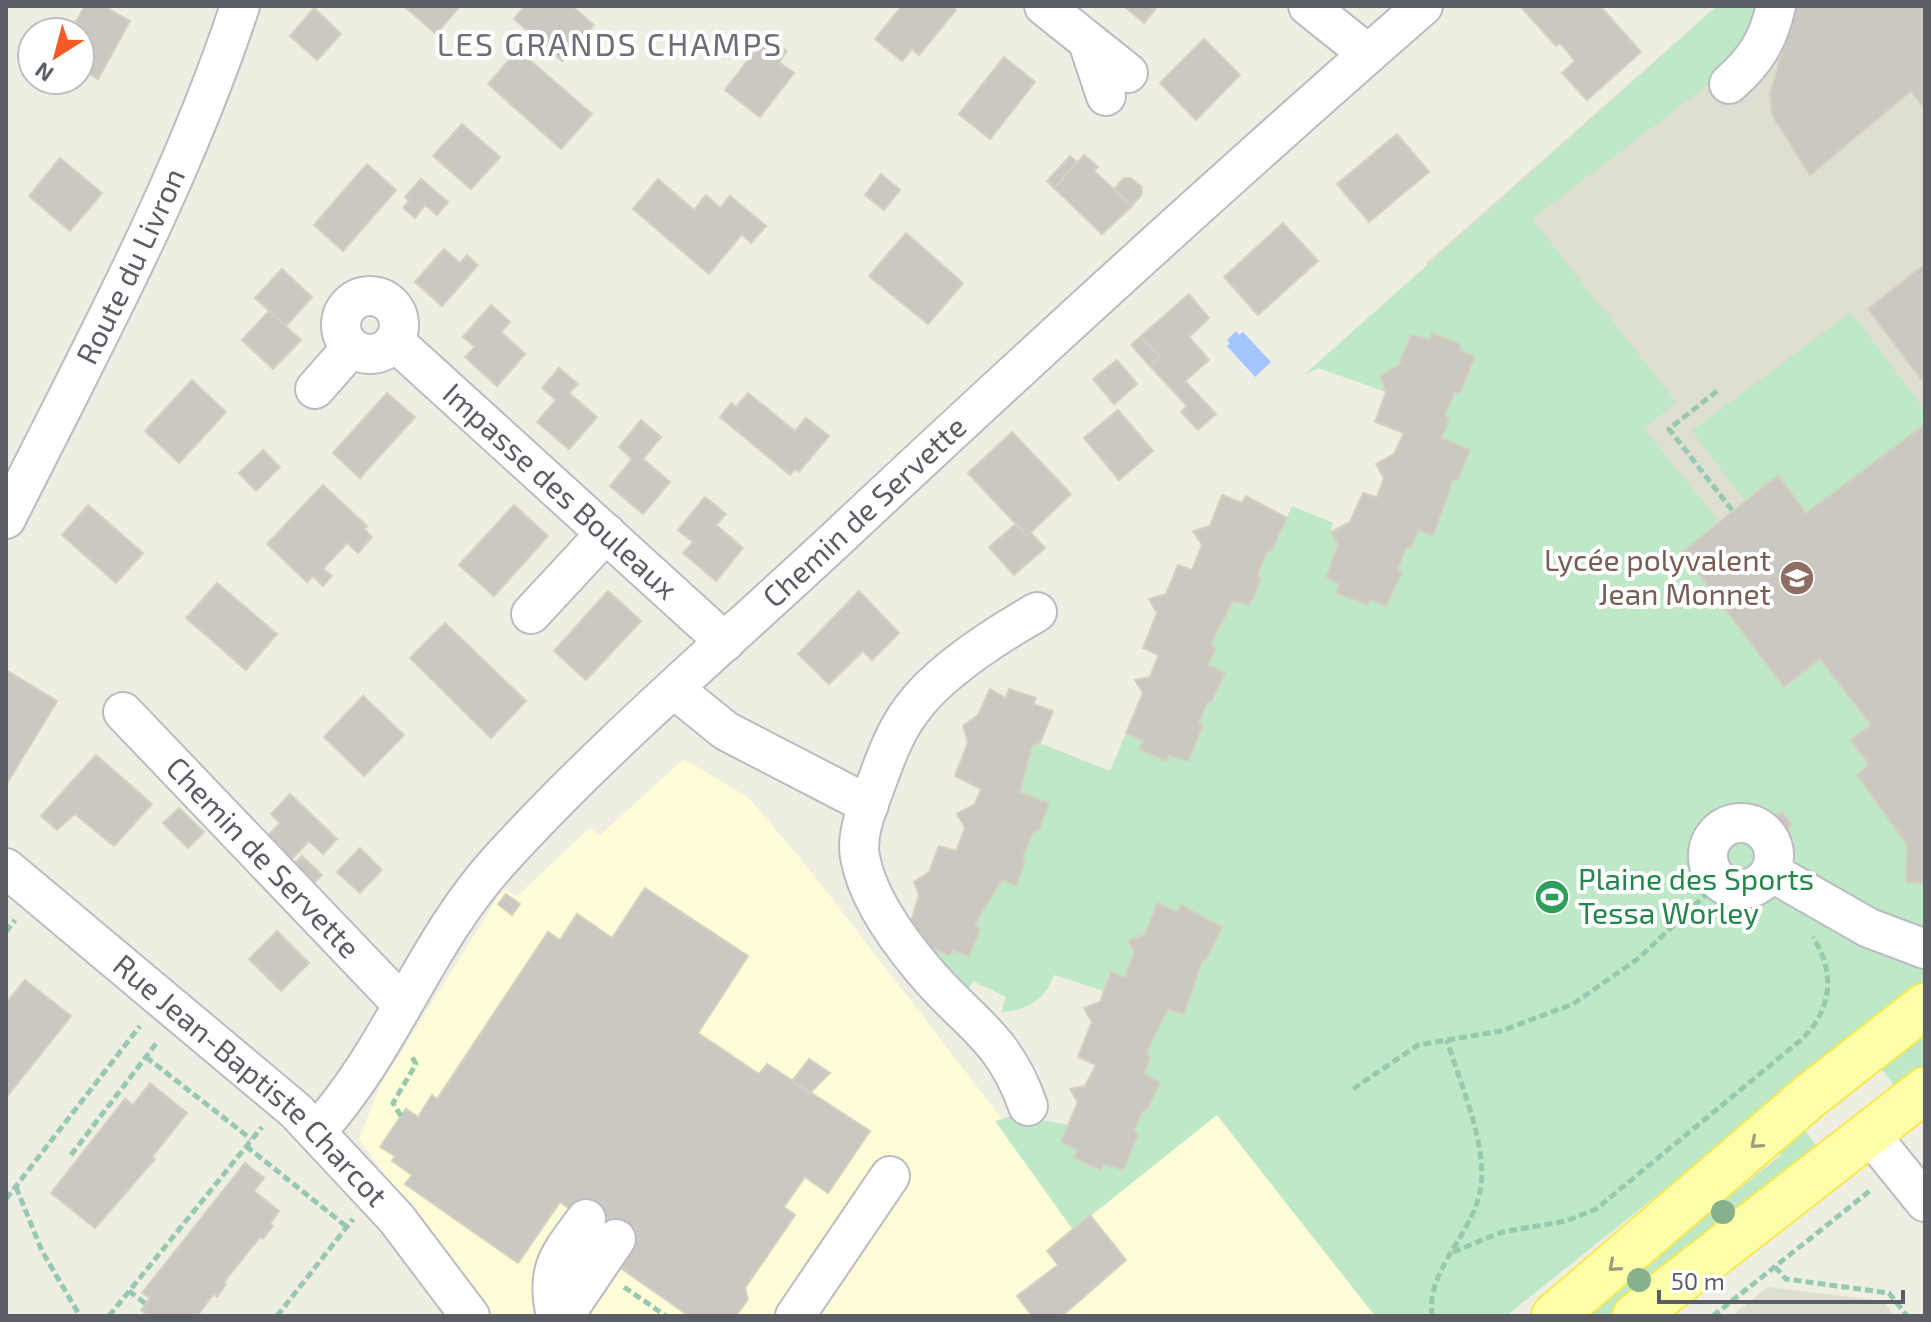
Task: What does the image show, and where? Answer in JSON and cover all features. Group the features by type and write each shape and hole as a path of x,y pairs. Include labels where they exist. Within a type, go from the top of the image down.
{"main road":[{"path":"1554,1316 1810,1096 1925,1006"},
{"path":"1852,1062 1882,1096 1883,1123"},
{"path":"1810,1096 1818,1117 1883,1123"},
{"path":"1635,1316 1883,1123"}],"street":[{"name":"Route du Livron","path":"6,519 149,234 219,71 240,6"},
{"path":"1044,6 1089,45 1117,85"},
{"path":"1308,6 1368,54"},
{"name":"Chemin de Servette","path":"317,1131 358,1080 460,910 497,862 674,689 950,432 1423,6"},
{"path":"1729,84 1754,62 1770,36 1776,6"},
{"path":"362,297 385,301 393,309 398,331 394,341 374,354 351,348 341,326 344,313 362,297"},
{"name":"Impasse des Bouleaux","path":"394,341 725,642"},
{"path":"315,389 351,348"},
{"path":"531,614 606,533"},
{"path":"1028,1106 1017,1075 997,1042 921,968 897,936 869,885 859,855 861,829 890,747 913,707 991,641 1037,612"},
{"path":"674,689 726,731 869,805"},
{"name":"Chemin de Servette","path":"123,712 402,1004"},
{"path":"1740,823 1759,828 1772,843 1771,872 1757,885 1748,888 1738,889 1720,881 1710,865 1710,845 1722,830 1740,823"},
{"name":"Rue Jean-Baptiste Charcot","path":"6,868 284,1099 374,1193 470,1316"},
{"path":"1771,872 1869,928 1925,949"},
{"path":"1883,1123 1898,1169 1925,1202"},
{"path":"795,1316 890,1176"},
{"path":"556,1316 550,1294 551,1273 599,1242"},
{"path":"564,1316 599,1242"}],"path":[{"path":"1717,391 1669,429 1732,510"},
{"path":"1353,1089 1407,1050 1518,1026 1589,994 1639,958 1720,881"},
{"path":"1453,1252 1502,1232 1566,1221 1596,1209 1801,1040 1821,1016 1829,986 1824,959 1808,929"},
{"path":"71,1155 146,1057 172,1004"},
{"path":"6,1199 172,1004"},
{"path":"1432,1316 1434,1289 1476,1208 1483,1170 1447,1040"},
{"path":"401,1116 393,1103 416,1064 411,1056"},
{"path":"146,1057 251,1139"},
{"path":"109,1316 284,1099"},
{"path":"246,1146 347,1227"},
{"path":"1713,1316 1898,1169"},
{"path":"16,1187 42,1251 80,1316"},
{"path":"277,1316 374,1193"},
{"path":"599,1242 666,1316"},
{"path":"1775,1267 1786,1279 1889,1293 1907,1316"},
{"path":"129,1291 146,1304"}],"shaded area":[{"name":"Lycée polyvalent Jean Monnet","path":"1717,6 1925,6 1925,933 1426,263"},
{"path":"684,759 749,798 809,869 1070,1207 1103,1191 1202,1096 1375,1316 486,1316 359,1139 380,1086 503,889 517,896 590,828 600,835"},
{"path":"1768,1287 1883,1301 1895,1316 1732,1316"}],"green space":[{"name":"Plaine des Sports Tessa Worley","path":"1717,6 1764,6 1760,29 1740,60 1532,219 1676,402 1644,429 1718,520 1683,553 1784,686 1820,659 1871,725 1850,740 1869,764 1857,775 1906,843 1906,881 1922,883 1925,880 1925,981 1506,1316 1375,1316 1217,1115 1073,1230 995,1121 1016,1115 1068,1125 1061,1142 1078,1150 1074,1158 1101,1170 1104,1164 1123,1170 1138,1136 1134,1131 1160,1082 1144,1074 1150,1058 1147,1051 1168,1009 1185,1013 1202,961 1207,960 1222,926 1181,905 1177,912 1157,904 1145,935 1129,940 1134,952 1125,977 1111,973 1103,991 1054,975 1046,991 1034,1002 1001,1012 1006,997 973,981 964,997 921,944 950,956 953,950 969,956 980,930 975,924 1002,880 1016,886 1025,862 1023,856 1049,803 1020,792 1032,746 1040,743 1110,771 1126,733 1143,741 1140,750 1166,761 1169,755 1188,761 1203,727 1199,723 1207,703 1212,701 1224,673 1208,665 1215,649 1211,643 1233,601 1250,605 1267,552 1271,551 1292,506 1333,523 1331,532 1338,545 1326,577 1340,585 1337,594 1367,605 1370,600 1386,606 1401,573 1398,568 1406,548 1411,547 1419,530 1433,535 1453,480 1458,479 1470,451 1441,438 1449,420 1445,415 1454,393 1460,393 1475,357 1460,350 1459,344 1433,333 1430,340 1411,335 1399,365 1380,376 1386,392 1318,368 1304,375"},
{"path":"1851,312 1925,411 1925,424 1806,513 1778,475 1744,500 1692,431"},
{"path":"909,928 923,935 920,942"},
{"path":"1921,1035 1925,1048 1925,1074 1901,1094 1880,1067"},
{"path":"1802,1127 1825,1156 1773,1185 1607,1316 1579,1316 1780,1156 1786,1140"}],"water":[{"path":"1236,331 1239,335 1243,332 1271,362 1255,377 1227,346 1230,343 1227,340"}],"building":[{"path":"85,6 103,6 130,21 98,79 96,16 79,16"},
{"path":"404,6 460,6 436,34"},
{"path":"525,6 572,6 594,25 562,61 514,19"},
{"path":"902,6 951,6 956,10 919,55 912,49 902,61 875,39"},
{"path":"1124,6 1158,6 1144,23"},
{"path":"1520,6 1600,6 1641,52 1587,100 1562,73 1575,61 1560,43 1556,46"},
{"path":"1796,6 1925,6 1925,109 1911,91 1810,175 1772,115 1770,93"},
{"path":"314,8 341,34 317,60 290,36"},
{"path":"767,35 787,51 779,62 794,73 760,117 725,90"},
{"path":"1204,39 1240,75 1196,120 1160,83"},
{"path":"518,50 592,114 561,149 488,84"},
{"path":"1004,57 1035,82 990,139 959,114"},
{"path":"462,124 500,157 471,189 433,156"},
{"path":"1397,134 1429,172 1369,222 1337,184"},
{"path":"1084,155 1098,167 1094,171 1132,206 1102,234 1054,188"},
{"path":"1070,156 1077,162 1054,188 1047,181"},
{"path":"60,158 102,193 70,231 29,196"},
{"path":"367,164 396,190 343,251 314,225"},
{"path":"881,174 900,190 884,210 865,195"},
{"path":"1124,178 1131,178 1142,187 1142,194 1132,206 1114,189"},
{"path":"421,179 448,202 437,215 425,205 415,218 403,208 409,201 405,197"},
{"path":"658,179 694,210 706,195 720,208 730,196 766,226 751,243 742,234 709,274 633,209"},
{"path":"1283,223 1318,261 1258,315 1224,277"},
{"path":"906,233 963,283 928,324 869,276"},
{"path":"444,249 460,263 467,255 478,265 442,306 415,282"},
{"path":"1925,264 1925,384 1868,309"},
{"path":"282,269 312,297 286,326 255,298"},
{"path":"1189,294 1209,318 1189,337 1209,360 1185,381 1216,414 1198,430 1181,412 1187,406 1150,366 1160,356 1140,337"},
{"path":"491,305 510,322 501,332 525,354 497,386 465,357 475,347 463,337"},
{"path":"269,311 301,340 273,369 242,340"},
{"path":"1432,333 1460,344 1460,350 1475,357 1460,393 1454,393 1445,415 1449,420 1441,438 1470,450 1458,479 1453,480 1433,536 1419,530 1411,547 1406,548 1398,568 1402,573 1386,606 1370,600 1368,605 1336,593 1340,585 1326,577 1338,545 1331,532 1350,522 1363,493 1377,497 1384,478 1376,464 1394,454 1404,433 1375,422 1386,392 1380,376 1399,365 1411,335 1430,340"},
{"path":"1140,337 1160,356 1150,366 1131,345"},
{"path":"1117,360 1137,384 1114,404 1093,379"},
{"path":"559,368 578,384 569,393 597,417 569,449 537,422 556,400 542,388"},
{"path":"192,380 226,412 179,463 145,431"},
{"path":"387,393 415,417 360,478 333,453"},
{"path":"748,393 795,431 806,418 829,436 799,472 795,469 790,475 720,417 731,403 736,407"},
{"path":"1118,410 1153,451 1119,480 1084,438"},
{"path":"641,420 661,437 643,459 670,482 643,514 610,486 632,459 619,447"},
{"path":"1925,424 1925,880 1922,883 1906,882 1907,845 1857,775 1869,764 1850,740 1871,725 1820,659 1784,687 1682,552 1778,475 1806,513"},
{"path":"1012,432 1071,494 1027,536 968,473"},
{"path":"263,450 280,467 256,491 239,473"},
{"path":"323,485 367,526 364,529 372,537 358,553 347,543 323,569 332,576 323,586 313,576 307,582 267,544"},
{"path":"1222,495 1242,503 1246,496 1287,518 1271,552 1267,552 1258,575 1261,580 1249,605 1233,601 1211,643 1215,649 1208,665 1225,673 1212,701 1207,703 1199,723 1203,726 1188,761 1169,755 1166,761 1139,749 1143,741 1126,733 1143,693 1135,680 1150,677 1159,655 1143,648 1157,613 1149,599 1166,594 1178,565 1192,570 1202,545 1193,531 1210,526"},
{"path":"705,497 726,514 716,525 743,548 716,581 683,553 693,542 678,530"},
{"path":"88,505 143,553 116,583 62,535"},
{"path":"514,505 548,536 494,596 459,565"},
{"path":"1016,524 1027,536 1030,532 1045,548 1014,575 989,547"},
{"path":"217,583 277,634 246,670 186,618"},
{"path":"608,591 641,621 586,680 554,651"},
{"path":"859,591 899,633 872,660 863,651 829,684 798,654"},
{"path":"445,623 526,701 491,738 410,658"},
{"path":"6,670 57,701 6,785"},
{"path":"990,689 1006,698 1009,689 1036,698 1033,704 1053,711 1040,743 1032,746 1020,792 1049,803 1039,830 1033,833 1023,856 1025,862 1016,886 1002,880 975,924 980,930 969,956 953,950 950,956 920,943 923,935 909,928 919,895 914,882 929,872 939,846 956,851 965,828 957,814 975,804 981,789 955,776 968,742 963,726 978,715"},
{"path":"363,696 404,735 364,776 324,737"},
{"path":"96,755 152,804 114,846 75,814 57,830 41,816"},
{"path":"290,794 337,839 323,854 309,841 288,863 264,840 280,823 271,814"},
{"path":"179,808 204,832 188,848 163,823"},
{"path":"1782,812 1792,825 1781,834 1771,820"},
{"path":"360,848 382,870 360,893 337,872"},
{"path":"302,856 322,875 310,887 290,868"},
{"path":"645,888 748,956 698,1033 759,1074 767,1064 870,1131 828,1193 805,1177 784,1207 795,1215 745,1288 748,1299 736,1316 689,1316 622,1269 628,1252 560,1202 518,1263 405,1184 412,1175 392,1161 395,1156 380,1147 406,1109 418,1117 432,1095 437,1099 548,932 560,940 577,914 612,938"},
{"path":"506,894 520,904 512,915 498,904"},
{"path":"1157,903 1177,912 1181,905 1222,927 1206,960 1202,961 1184,1014 1168,1009 1147,1051 1150,1058 1144,1074 1160,1082 1134,1131 1138,1135 1123,1170 1104,1164 1101,1170 1074,1158 1078,1150 1061,1142 1078,1102 1070,1089 1085,1086 1096,1065 1078,1057 1092,1022 1084,1008 1100,1002 1111,972 1125,977 1134,952 1128,940 1145,935"},
{"path":"277,931 309,963 281,991 249,959"},
{"path":"25,980 71,1016 6,1098 6,1003"},
{"path":"809,1059 830,1073 810,1093 792,1081"},
{"path":"150,1083 187,1113 152,1157 155,1159 95,1228 51,1193 125,1099 133,1105"},
{"path":"245,1163 264,1178 254,1191 279,1211 270,1224 273,1226 263,1239 260,1237 224,1282 226,1284 217,1297 214,1294 197,1316 149,1316 141,1310 150,1298 142,1293"},
{"path":"1090,1215 1126,1260 1062,1316 1032,1316 1017,1296 1058,1265 1047,1251"}],"place":[{"name":"Lycée polyvalent Jean Monnet","path":"1797,578"},
{"name":"Plaine des Sports Tessa Worley","path":"1552,897"}],"district":[{"name":"LES GRANDS CHAMPS","path":"610,45"}]}
